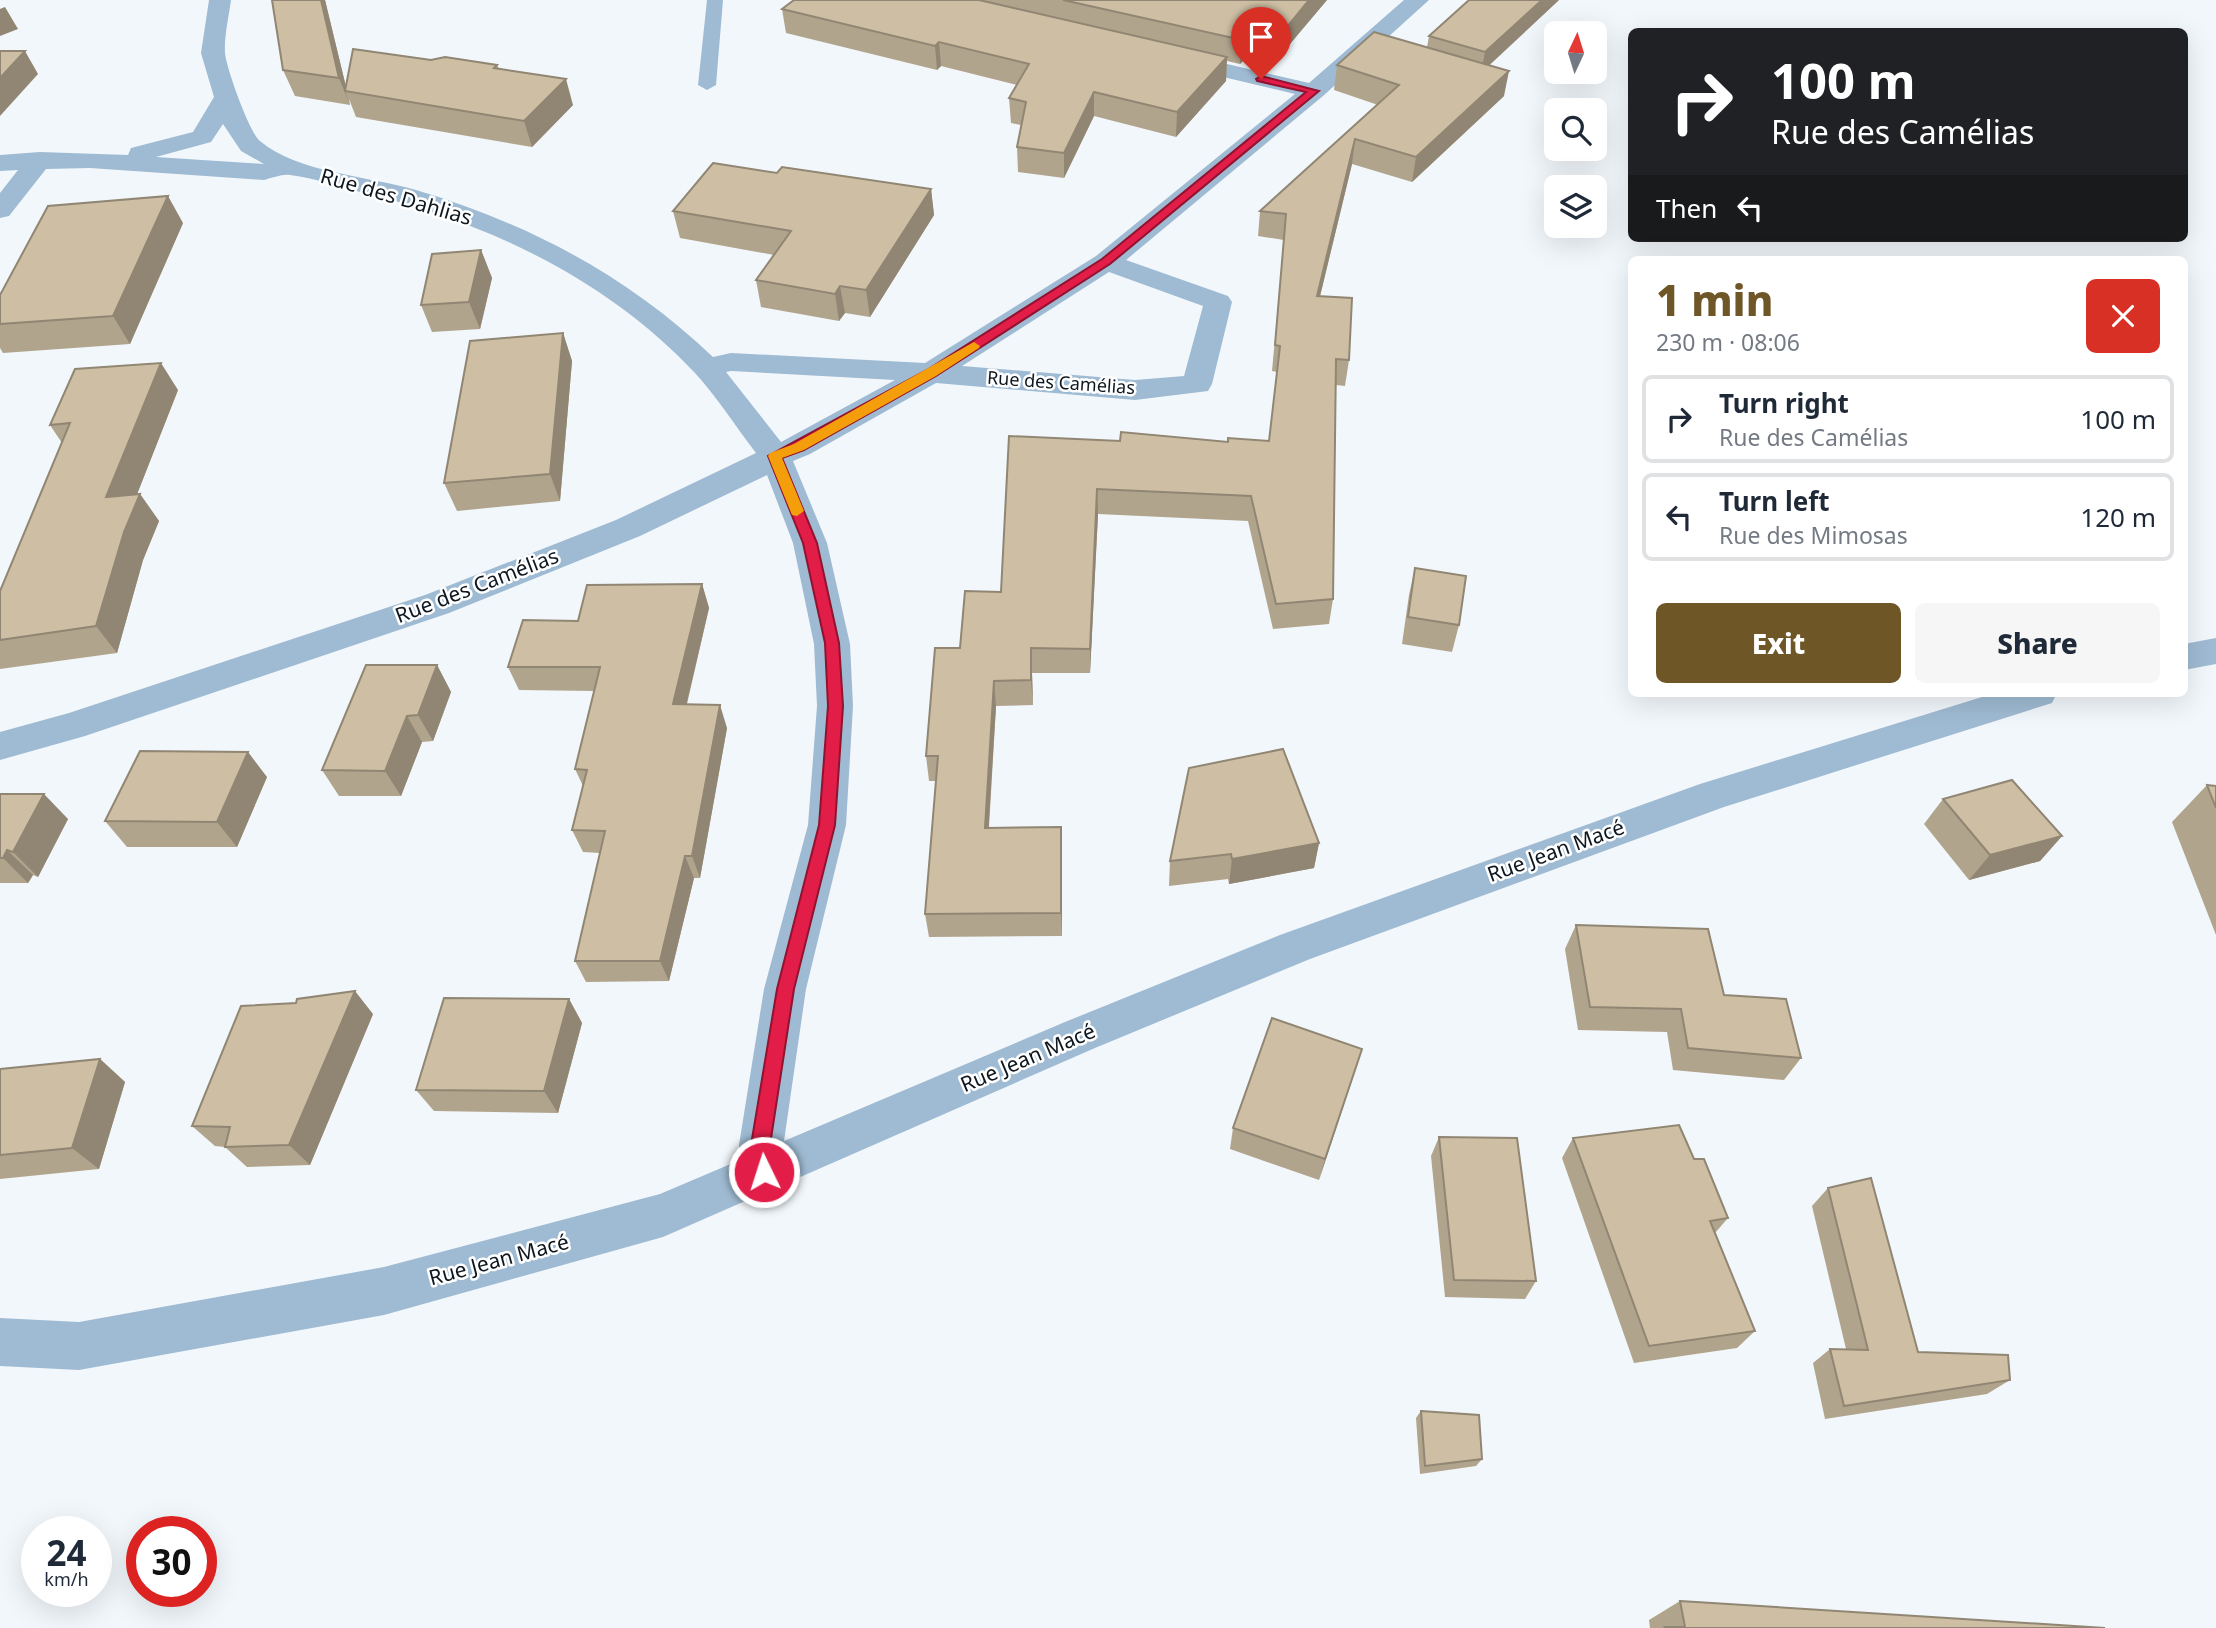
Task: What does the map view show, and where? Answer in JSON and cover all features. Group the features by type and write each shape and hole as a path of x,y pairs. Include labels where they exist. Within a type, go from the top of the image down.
{"street":[{"path":"208,168 250,146 236,126 213,53 220,0"},
{"name":"Rue des Camélias","path":"0,746 72,726 437,604 628,528 750,471 775,456 799,447 931,373 1106,262 1314,91 1418,0"},
{"path":"1150,54 1314,91"},
{"name":"Rue des Dahlias","path":"90,160 155,152 202,137 226,97"},
{"name":"Rue des Dahlias","path":"250,146 288,167 402,194 464,213 555,254 631,302 675,337 706,368 775,456 810,543 832,643 835,706 827,825 785,989 761,1145 764,1172"},
{"path":"0,210 40,160"},
{"name":"Rue des Dahlias","path":"0,163 90,160 264,173 288,167"},
{"name":"Rue des Camélias","path":"706,368 731,362 931,373 1135,390 1197,384 1218,302 1106,262"},
{"path":"2188,656 2216,651"},
{"name":"Rue Jean Macé","path":"0,1342 79,1346 384,1292 663,1215 1080,1035 1308,942 1713,795 2026,697"}],"lane":[{"path":"708,85 715,0"}],"building":[{"path":"272,0 321,0 339,78 283,70"},
{"path":"794,0 979,0 1227,57 1177,112 1094,92 1064,153 1017,147 1026,102 1009,98 1029,64 939,42 935,46 782,9"},
{"path":"1063,0 1309,0 1287,27 1260,21 1242,40"},
{"path":"1469,0 1542,0 1485,52 1429,36"},
{"path":"1374,32 1509,71 1416,157 1355,139 1317,296 1352,298 1349,360 1336,359 1333,599 1276,604 1251,496 1097,489 1090,649 1031,648 1031,680 994,681 985,828 1061,827 1061,913 925,914 938,756 926,756 935,648 960,648 965,591 1001,592 1009,436 1120,441 1121,432 1228,442 1228,438 1269,441 1280,346 1275,345 1286,214 1260,211 1399,85 1337,65"},
{"path":"353,49 431,60 445,57 566,79 524,121 345,91"},
{"path":"0,51 25,51 0,78"},
{"path":"713,163 777,173 782,167 931,189 866,290 840,286 835,294 756,280 791,231 673,211"},
{"path":"168,196 113,316 0,324 0,295 48,206"},
{"path":"481,250 469,302 421,305 432,254"},
{"path":"563,333 550,474 444,483 470,341"},
{"path":"161,363 106,497 140,494 124,532 96,626 0,640 0,591 70,423 50,425 75,369"},
{"path":"1415,568 1466,576 1459,625 1408,617"},
{"path":"702,584 673,704 720,705 692,856 685,856 660,961 575,961 605,831 572,830 587,770 575,769 600,667 508,667 523,620 578,621 587,585"},
{"path":"366,665 437,665 418,715 407,716 385,771 322,770"},
{"path":"1283,749 1319,843 1232,859 1231,854 1170,861 1189,768"},
{"path":"140,751 248,752 217,822 105,821"},
{"path":"2012,780 2062,836 1990,855 1943,799"},
{"path":"2207,785 2216,786 2216,808"},
{"path":"0,794 44,794 13,852 7,850 3,858 0,858"},
{"path":"1576,925 1708,929 1724,995 1786,999 1801,1058 1688,1048 1681,1009 1590,1007"},
{"path":"355,991 289,1145 225,1147 230,1127 192,1126 241,1006 296,1003 297,999"},
{"path":"444,998 569,999 544,1091 416,1090"},
{"path":"1272,1018 1362,1049 1325,1159 1233,1128"},
{"path":"100,1059 72,1148 0,1155 0,1069"},
{"path":"1679,1125 1694,1159 1704,1159 1728,1218 1710,1221 1755,1331 1649,1346 1573,1138"},
{"path":"1439,1137 1517,1138 1536,1281 1454,1280"},
{"path":"1871,1178 1918,1352 2008,1355 2010,1380 1844,1406 1830,1349 1868,1350 1828,1188"},
{"path":"1421,1411 1479,1415 1482,1459 1425,1466"},
{"path":"1680,1601 2105,1628 1666,1628 1685,1627"}],"slow traffic":[{"path":"797,511 775,456 799,447 974,346"}],"route":[{"path":"764,1172 761,1145 785,989 827,825 835,706 832,643 810,543 775,456 799,447 931,373 1106,262 1314,91 1261,79"}]}
